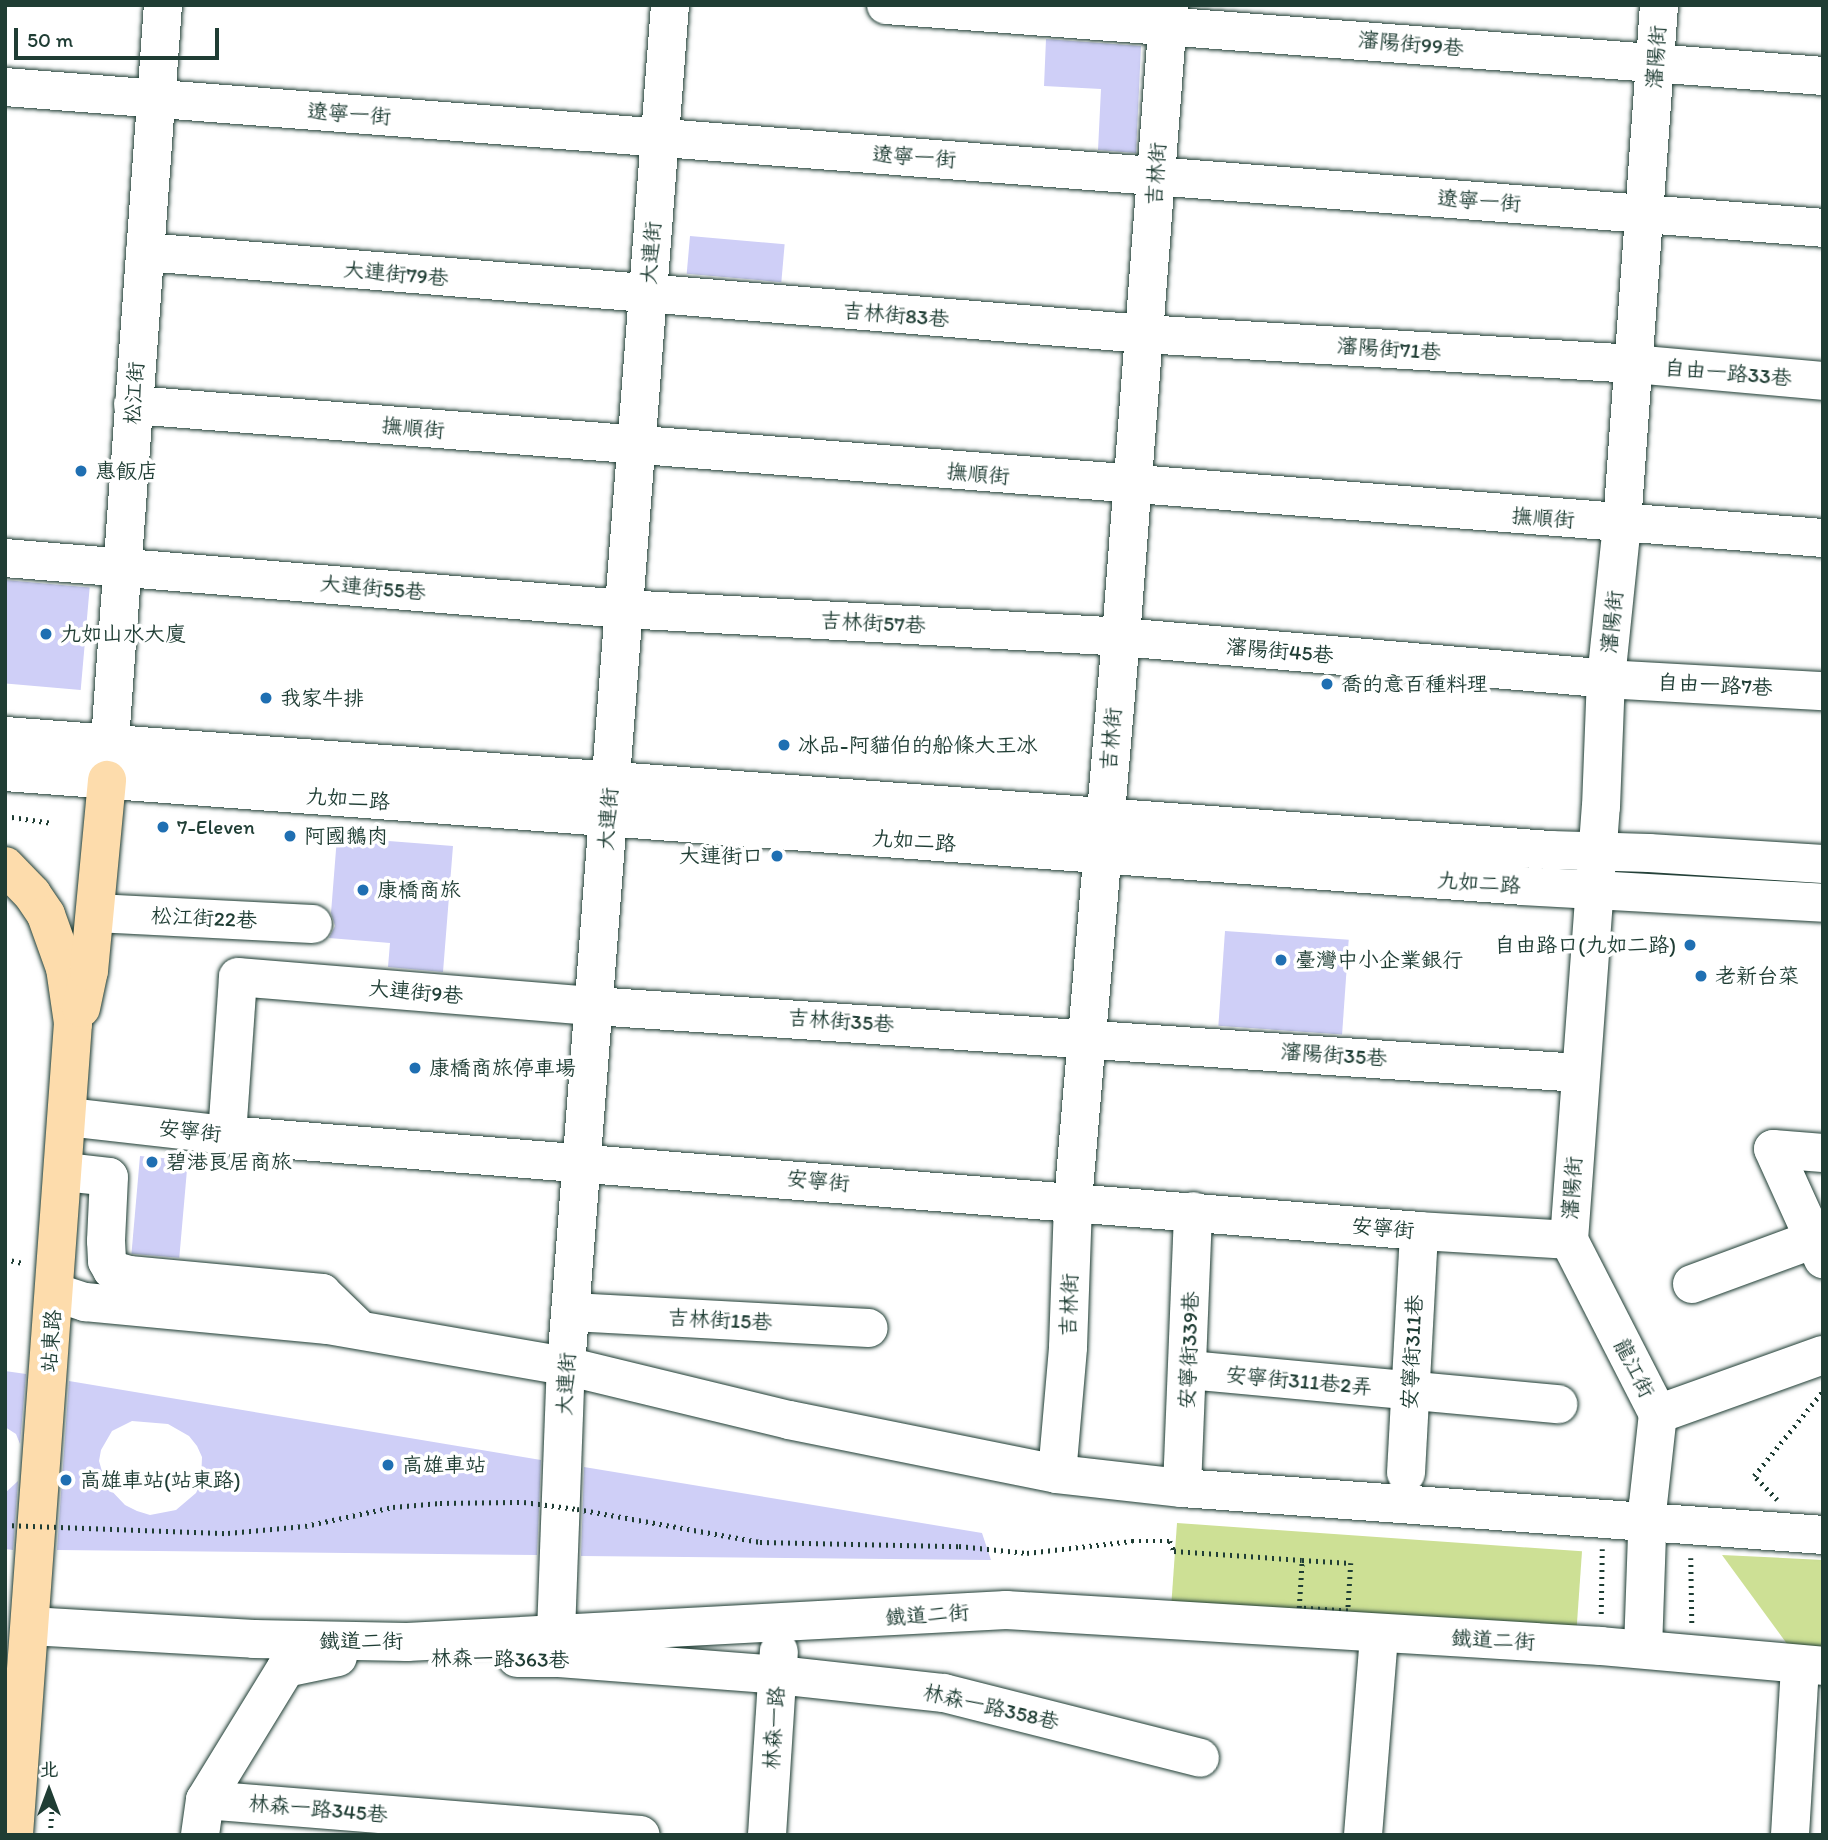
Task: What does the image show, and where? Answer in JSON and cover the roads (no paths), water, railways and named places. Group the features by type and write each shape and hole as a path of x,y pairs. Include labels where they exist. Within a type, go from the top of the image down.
{"main road":[{"path":"72,1052 89,971 108,762"},
{"name":"站東路","path":"5,866 32,894 46,915 57,941 71,995 72,1052 15,1835"}],"street":[{"name":"松江街","path":"108,762 163,5"},
{"name":"大連街","path":"556,1633 566,1366 670,5"},
{"name":"瀋陽街99巷","path":"886,5 1168,15 1655,63 1823,76"},
{"name":"瀋陽街","path":"1569,1240 1597,852 1606,679 1622,524 1659,5"},
{"name":"吉林街","path":"1057,1474 1068,1347 1073,1201 1121,637 1168,15"},
{"name":"遼寧一街","path":"5,87 1823,228"},
{"name":"大連街79巷","path":"145,253 648,295"},
{"name":"吉林街83巷","path":"648,295 1144,334"},
{"name":"瀋陽街71巷","path":"1144,334 1634,365"},
{"name":"自由一路33巷","path":"1634,365 1823,381"},
{"name":"撫順街","path":"133,405 1132,486 1823,538"},
{"name":"大連街55巷","path":"5,558 624,608"},
{"name":"吉林街57巷","path":"624,608 1121,637"},
{"name":"瀋陽街45巷","path":"1121,637 1606,679"},
{"name":"自由一路7巷","path":"1606,679 1823,691"},
{"name":"九如二路","path":"5,736 108,762 1103,837 1594,889 1823,903"},
{"name":"九如二路","path":"5,772 108,762"},
{"name":"九如二路","path":"1103,837 1597,852 1823,864"},
{"name":"松江街22巷","path":"95,913 313,924"},
{"name":"大連街9巷","path":"227,1135 238,977 594,1006"},
{"name":"吉林街35巷","path":"594,1006 1087,1037"},
{"name":"瀋陽街35巷","path":"1087,1037 1580,1073"},
{"name":"安寧街","path":"68,1117 227,1135 1073,1201 1419,1231 1569,1240"},
{"path":"1692,1284 1818,1249 1773,1149 1823,1153"},
{"path":"65,1172 109,1177 106,1241 107,1261 111,1270 129,1275 322,1293 360,1330"},
{"name":"安寧街339巷","path":"1182,1488 1189,1370 1193,1211"},
{"name":"安寧街311巷","path":"1406,1473 1419,1231"},
{"name":"龍江街","path":"1569,1240 1658,1415 1823,1355"},
{"path":"54,1292 85,1301 360,1330 566,1366 789,1420 1057,1474 1182,1488 1823,1535"},
{"name":"吉林街15巷","path":"572,1312 869,1328"},
{"name":"安寧街311巷2弄","path":"1189,1370 1558,1404"},
{"path":"1643,1649 1647,1524 1658,1415"},
{"name":"鐵道二街","path":"30,1626 331,1643 407,1642 1006,1610 1172,1618 1379,1634 1643,1649 1812,1666"},
{"name":"林森一路","path":"767,1835 780,1621"},
{"path":"1363,1835 1379,1634"},
{"name":"林森一路363巷","path":"203,1817 286,1668 333,1657 559,1658 778,1675"},
{"path":"1790,1835 1812,1666"},
{"name":"林森一路358巷","path":"778,1675 944,1693 1200,1758"},
{"name":"林森一路345巷","path":"203,1817 641,1835"}],"place":[{"name":"惠飯店","path":"81,471"},
{"name":"九如山水大廈","path":"46,634"},
{"name":"喬的意百種料理","path":"1327,684"},
{"name":"我家牛排","path":"266,698"},
{"name":"冰品-阿貓伯的船條大王冰","path":"784,745"},
{"name":"7-Eleven","path":"163,827"},
{"name":"阿國鵝肉","path":"290,836"},
{"name":"大連街口","path":"777,856"},
{"name":"康橋商旅","path":"363,890"},
{"name":"自由路口(九如二路)","path":"1690,945"},
{"name":"臺灣中小企業銀行","path":"1281,960"},
{"name":"老新台菜","path":"1701,976"},
{"name":"康橋商旅停車場","path":"415,1068"},
{"name":"碧港良居商旅","path":"152,1162"},
{"name":"高雄車站","path":"388,1465"},
{"name":"高雄車站(站東路)","path":"66,1480"}]}
